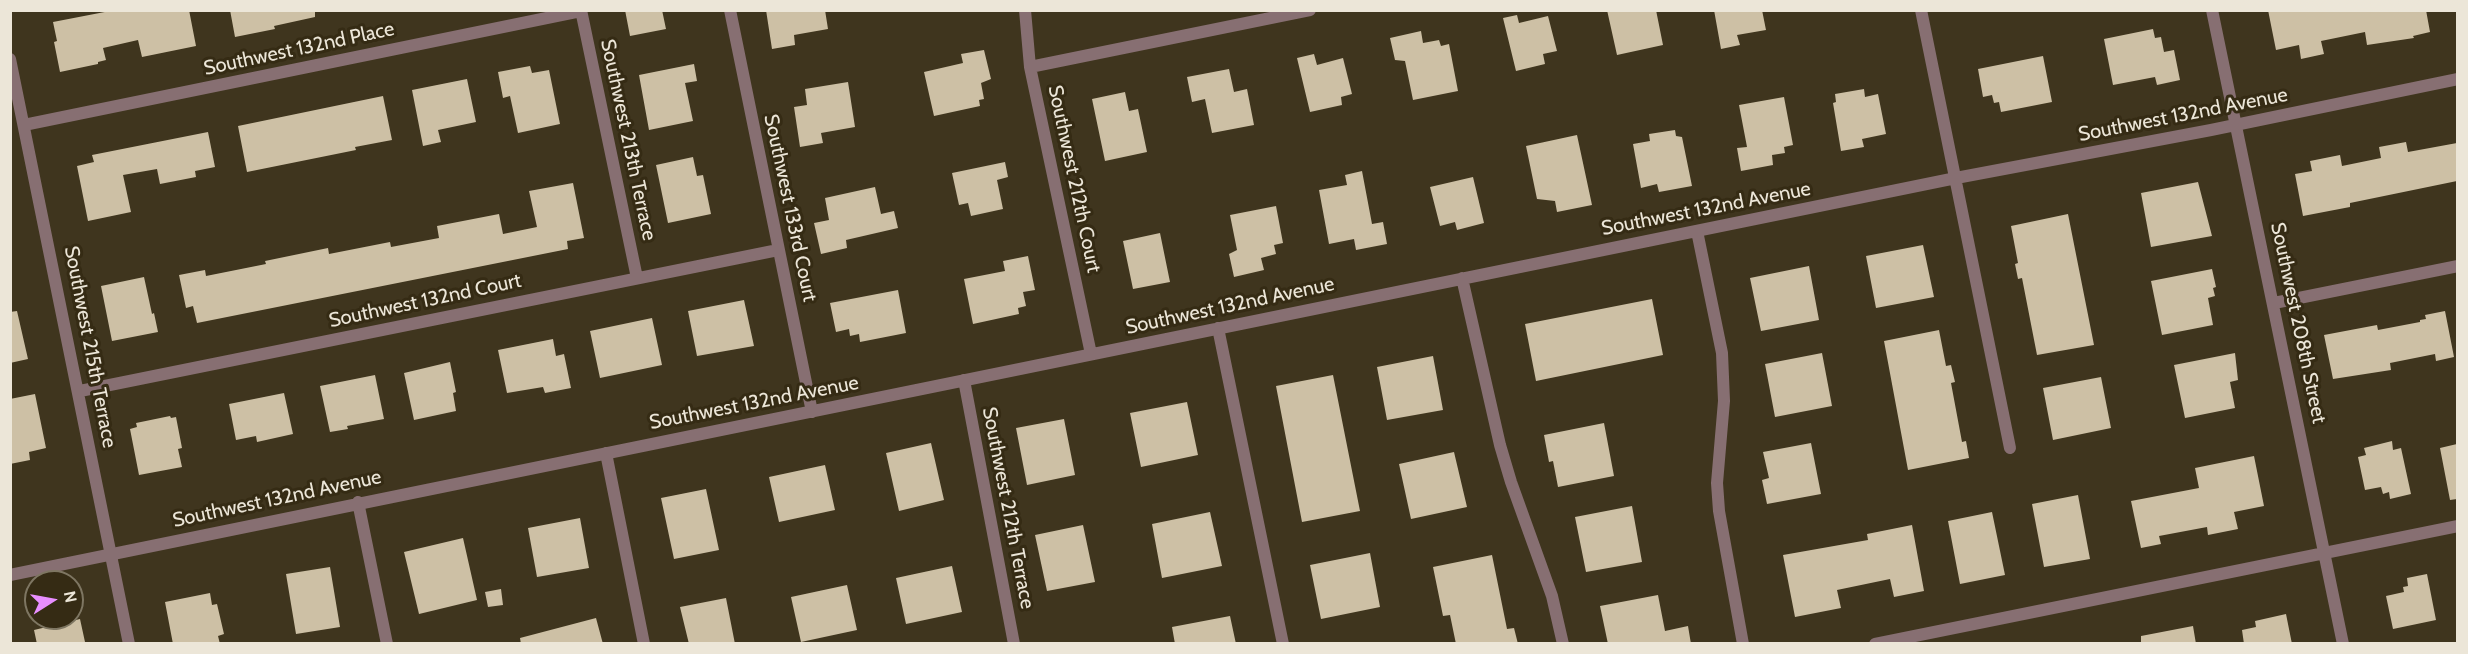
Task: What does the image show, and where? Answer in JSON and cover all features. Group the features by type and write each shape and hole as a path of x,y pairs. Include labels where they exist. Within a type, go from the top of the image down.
{"street":[{"name":"Southwest 133rd Court","path":"730,10 812,412"},
{"name":"Southwest 212th Court","path":"1025,10 1030,67 1091,354"},
{"path":"1030,67 1310,10"},
{"path":"1921,10 2010,448"},
{"name":"Southwest 208th Street","path":"2212,10 2343,644"},
{"name":"Southwest 132nd Place","path":"24,125 581,11"},
{"name":"Southwest 213th Terrace","path":"581,11 637,278"},
{"name":"Southwest 215th Terrace","path":"10,59 80,392 129,644"},
{"name":"Southwest 132nd Avenue","path":"10,575 1462,278 2457,79"},
{"path":"1697,231 1722,353 1724,401 1717,483 1719,512 1743,644"},
{"name":"Southwest 132nd Court","path":"80,392 778,250"},
{"path":"2274,303 2457,266"},
{"path":"1462,278 1500,445 1552,596 1563,644"},
{"path":"1218,328 1283,644"},
{"name":"Southwest 212th Terrace","path":"964,380 1014,644"},
{"path":"606,453 644,644"},
{"path":"358,502 387,644"},
{"path":"1875,644 2457,526"}],"building":[{"path":"115,10 189,10 196,46 142,57 138,40 103,48 106,60 98,64 60,72 53,22"},
{"path":"230,10 315,10 315,17 274,26 275,29 235,37"},
{"path":"625,10 662,10 666,29 630,36"},
{"path":"766,10 825,10 828,29 794,35 795,45 772,49"},
{"path":"1607,10 1656,10 1663,45 1617,55"},
{"path":"1714,10 1762,10 1766,30 1737,35 1740,45 1721,49"},
{"path":"2268,10 2426,10 2430,32 2413,36 2414,38 2367,45 2365,32 2321,41 2324,54 2301,59 2299,45 2276,50"},
{"path":"1517,15 1519,23 1548,16 1557,51 1543,54 1545,64 1516,71 1503,18"},
{"path":"2153,29 2155,38 2161,37 2164,52 2174,50 2180,80 2157,85 2155,77 2113,85 2104,39"},
{"path":"1421,31 1423,43 1439,40 1441,46 1449,44 1458,91 1413,100 1405,61 1395,60 1390,38"},
{"path":"984,50 991,79 981,83 984,99 979,100 980,106 934,116 924,72 963,63 961,54"},
{"path":"1314,54 1317,65 1343,58 1352,94 1341,97 1342,105 1310,112 1297,58"},
{"path":"2043,56 2052,102 2001,112 1999,102 1994,103 1992,95 1983,97 1978,69"},
{"path":"694,64 697,81 685,83 693,121 649,130 639,75"},
{"path":"530,66 532,73 549,70 560,124 518,133 510,96 503,98 498,72"},
{"path":"1229,69 1234,92 1247,89 1254,125 1212,133 1205,99 1192,102 1187,77"},
{"path":"467,79 476,122 438,130 441,142 423,146 412,90"},
{"path":"848,82 855,127 821,133 823,143 800,147 794,107 807,105 805,89"},
{"path":"1864,89 1865,97 1878,94 1886,134 1862,139 1864,147 1841,151 1833,103 1836,102 1835,94"},
{"path":"1125,92 1129,111 1138,109 1147,152 1105,161 1092,99"},
{"path":"383,96 392,140 355,147 356,150 247,172 238,126"},
{"path":"1784,97 1793,145 1784,147 1785,153 1772,155 1773,165 1741,171 1737,148 1747,147 1739,105"},
{"path":"1675,130 1676,136 1682,137 1692,186 1659,192 1657,184 1641,188 1633,144 1650,141 1649,134"},
{"path":"208,132 215,167 195,171 196,177 160,184 157,169 123,175 131,212 88,221 77,166 94,162 92,155"},
{"path":"1577,135 1592,205 1557,212 1555,201 1537,199 1526,146"},
{"path":"2406,142 2408,152 2457,143 2457,181 2350,203 2350,207 2303,216 2295,174 2312,171 2310,161 2340,155 2342,166 2381,158 2379,147"},
{"path":"693,157 697,176 703,175 711,214 668,223 656,165"},
{"path":"1005,162 1008,177 997,180 1003,209 971,216 968,203 959,205 952,173"},
{"path":"1362,171 1372,224 1383,222 1387,244 1356,250 1354,239 1329,244 1319,190 1347,185 1345,175"},
{"path":"1473,177 1484,223 1457,230 1455,222 1440,226 1430,187"},
{"path":"2198,182 2212,236 2151,247 2141,193"},
{"path":"573,183 584,238 567,241 568,249 197,323 193,306 186,308 179,275 205,270 206,276 328,248 329,254 390,242 391,247 439,238 437,226 499,214 503,234 537,227 529,191"},
{"path":"875,187 881,214 894,211 898,228 846,240 847,248 821,254 814,223 829,220 825,198"},
{"path":"1276,206 1283,243 1274,245 1276,254 1261,258 1264,270 1234,277 1229,254 1237,250 1230,215"},
{"path":"2068,214 2094,345 2037,355 2022,278 2018,279 2015,264 2018,263 2011,226"},
{"path":"1160,233 1170,282 1133,289 1123,241"},
{"path":"1923,245 1934,297 1876,308 1866,256"},
{"path":"1028,256 1035,290 1023,292 1026,306 1018,308 1019,314 973,324 964,279 1005,271 1003,261"},
{"path":"1809,266 1819,320 1761,331 1750,278"},
{"path":"2212,269 2216,287 2213,288 2215,296 2208,298 2213,325 2162,335 2151,281"},
{"path":"144,277 158,332 112,341 101,286"},
{"path":"898,290 906,333 860,342 859,334 850,336 849,329 836,332 830,303"},
{"path":"1652,299 1663,355 1536,381 1525,324"},
{"path":"744,300 754,346 697,356 688,311"},
{"path":"17,311 28,359 10,363 10,312"},
{"path":"2445,311 2454,357 2436,361 2435,354 2390,363 2391,370 2333,379 2324,335 2377,325 2378,330 2420,322 2426,319 2425,315"},
{"path":"652,318 662,365 600,378 590,331"},
{"path":"1939,330 1946,366 1951,365 1955,382 1951,383 1962,442 1966,441 1969,458 1908,470 1884,341"},
{"path":"553,339 556,356 564,354 571,388 545,393 543,387 507,393 498,350"},
{"path":"1822,353 1832,406 1775,417 1765,364"},
{"path":"2235,353 2238,380 2230,382 2235,408 2185,418 2174,365"},
{"path":"1433,356 1443,410 1387,420 1377,367"},
{"path":"450,362 456,392 453,393 456,411 414,420 404,373"},
{"path":"375,375 384,419 347,426 348,429 330,432 320,386"},
{"path":"1333,375 1360,511 1302,522 1276,386"},
{"path":"2101,377 2111,428 2053,440 2043,388"},
{"path":"284,393 293,434 257,442 256,436 236,440 229,404"},
{"path":"35,394 46,448 29,452 30,460 10,464 10,399"},
{"path":"1187,402 1198,455 1141,467 1130,413"},
{"path":"170,416 171,418 176,417 182,448 178,449 182,467 139,475 130,429 137,427 136,423"},
{"path":"1064,419 1075,475 1027,485 1016,428"},
{"path":"1604,423 1614,476 1558,487 1553,461 1549,462 1544,435"},
{"path":"2392,441 2393,450 2401,448 2411,494 2390,499 2389,492 2383,494 2381,487 2365,490 2358,457 2366,455 2364,448"},
{"path":"931,443 944,500 899,511 886,453"},
{"path":"1811,443 1821,494 1767,504 1762,480 1769,478 1763,452"},
{"path":"2457,444 2457,499 2450,500 2440,448"},
{"path":"1454,452 1467,507 1411,519 1399,464"},
{"path":"2254,456 2264,506 2234,512 2238,529 2208,535 2207,527 2159,536 2161,544 2141,548 2131,501 2199,488 2195,468"},
{"path":"825,465 835,510 779,522 769,477"},
{"path":"706,489 719,550 674,559 661,498"},
{"path":"2078,495 2090,559 2044,567 2032,504"},
{"path":"1632,506 1642,562 1586,572 1575,517"},
{"path":"1210,512 1222,566 1162,578 1152,524"},
{"path":"1992,512 2005,575 1960,584 1948,521"},
{"path":"580,518 589,568 537,577 528,528"},
{"path":"1083,525 1095,582 1047,591 1035,535"},
{"path":"1912,525 1924,591 1894,597 1890,579 1837,590 1841,608 1795,617 1783,555 1868,540 1867,534"},
{"path":"463,538 477,600 419,614 404,552"},
{"path":"1370,553 1380,607 1321,619 1310,565"},
{"path":"1492,555 1507,629 1514,628 1518,644 1456,644 1450,615 1443,616 1433,567"},
{"path":"952,566 962,612 906,624 896,578"},
{"path":"330,567 340,627 296,634 286,574"},
{"path":"2427,574 2436,620 2393,629 2386,596 2404,592 2403,587 2408,586 2407,578"},
{"path":"847,585 857,630 801,642 791,597"},
{"path":"501,589 503,605 488,607 485,592"},
{"path":"210,593 212,605 217,604 224,634 218,636 220,644 173,644 165,602"},
{"path":"1658,595 1665,631 1688,626 1691,644 1608,644 1600,606"},
{"path":"726,598 735,644 689,644 680,607"},
{"path":"2286,614 2292,644 2244,644 2242,630 2256,627 2255,621"},
{"path":"1230,616 1236,644 1175,644 1172,627"},
{"path":"596,618 603,644 521,644 520,638"},
{"path":"2193,626 2196,644 2141,644 2141,636"},
{"path":"34,630 82,630 85,642 37,644"}]}
